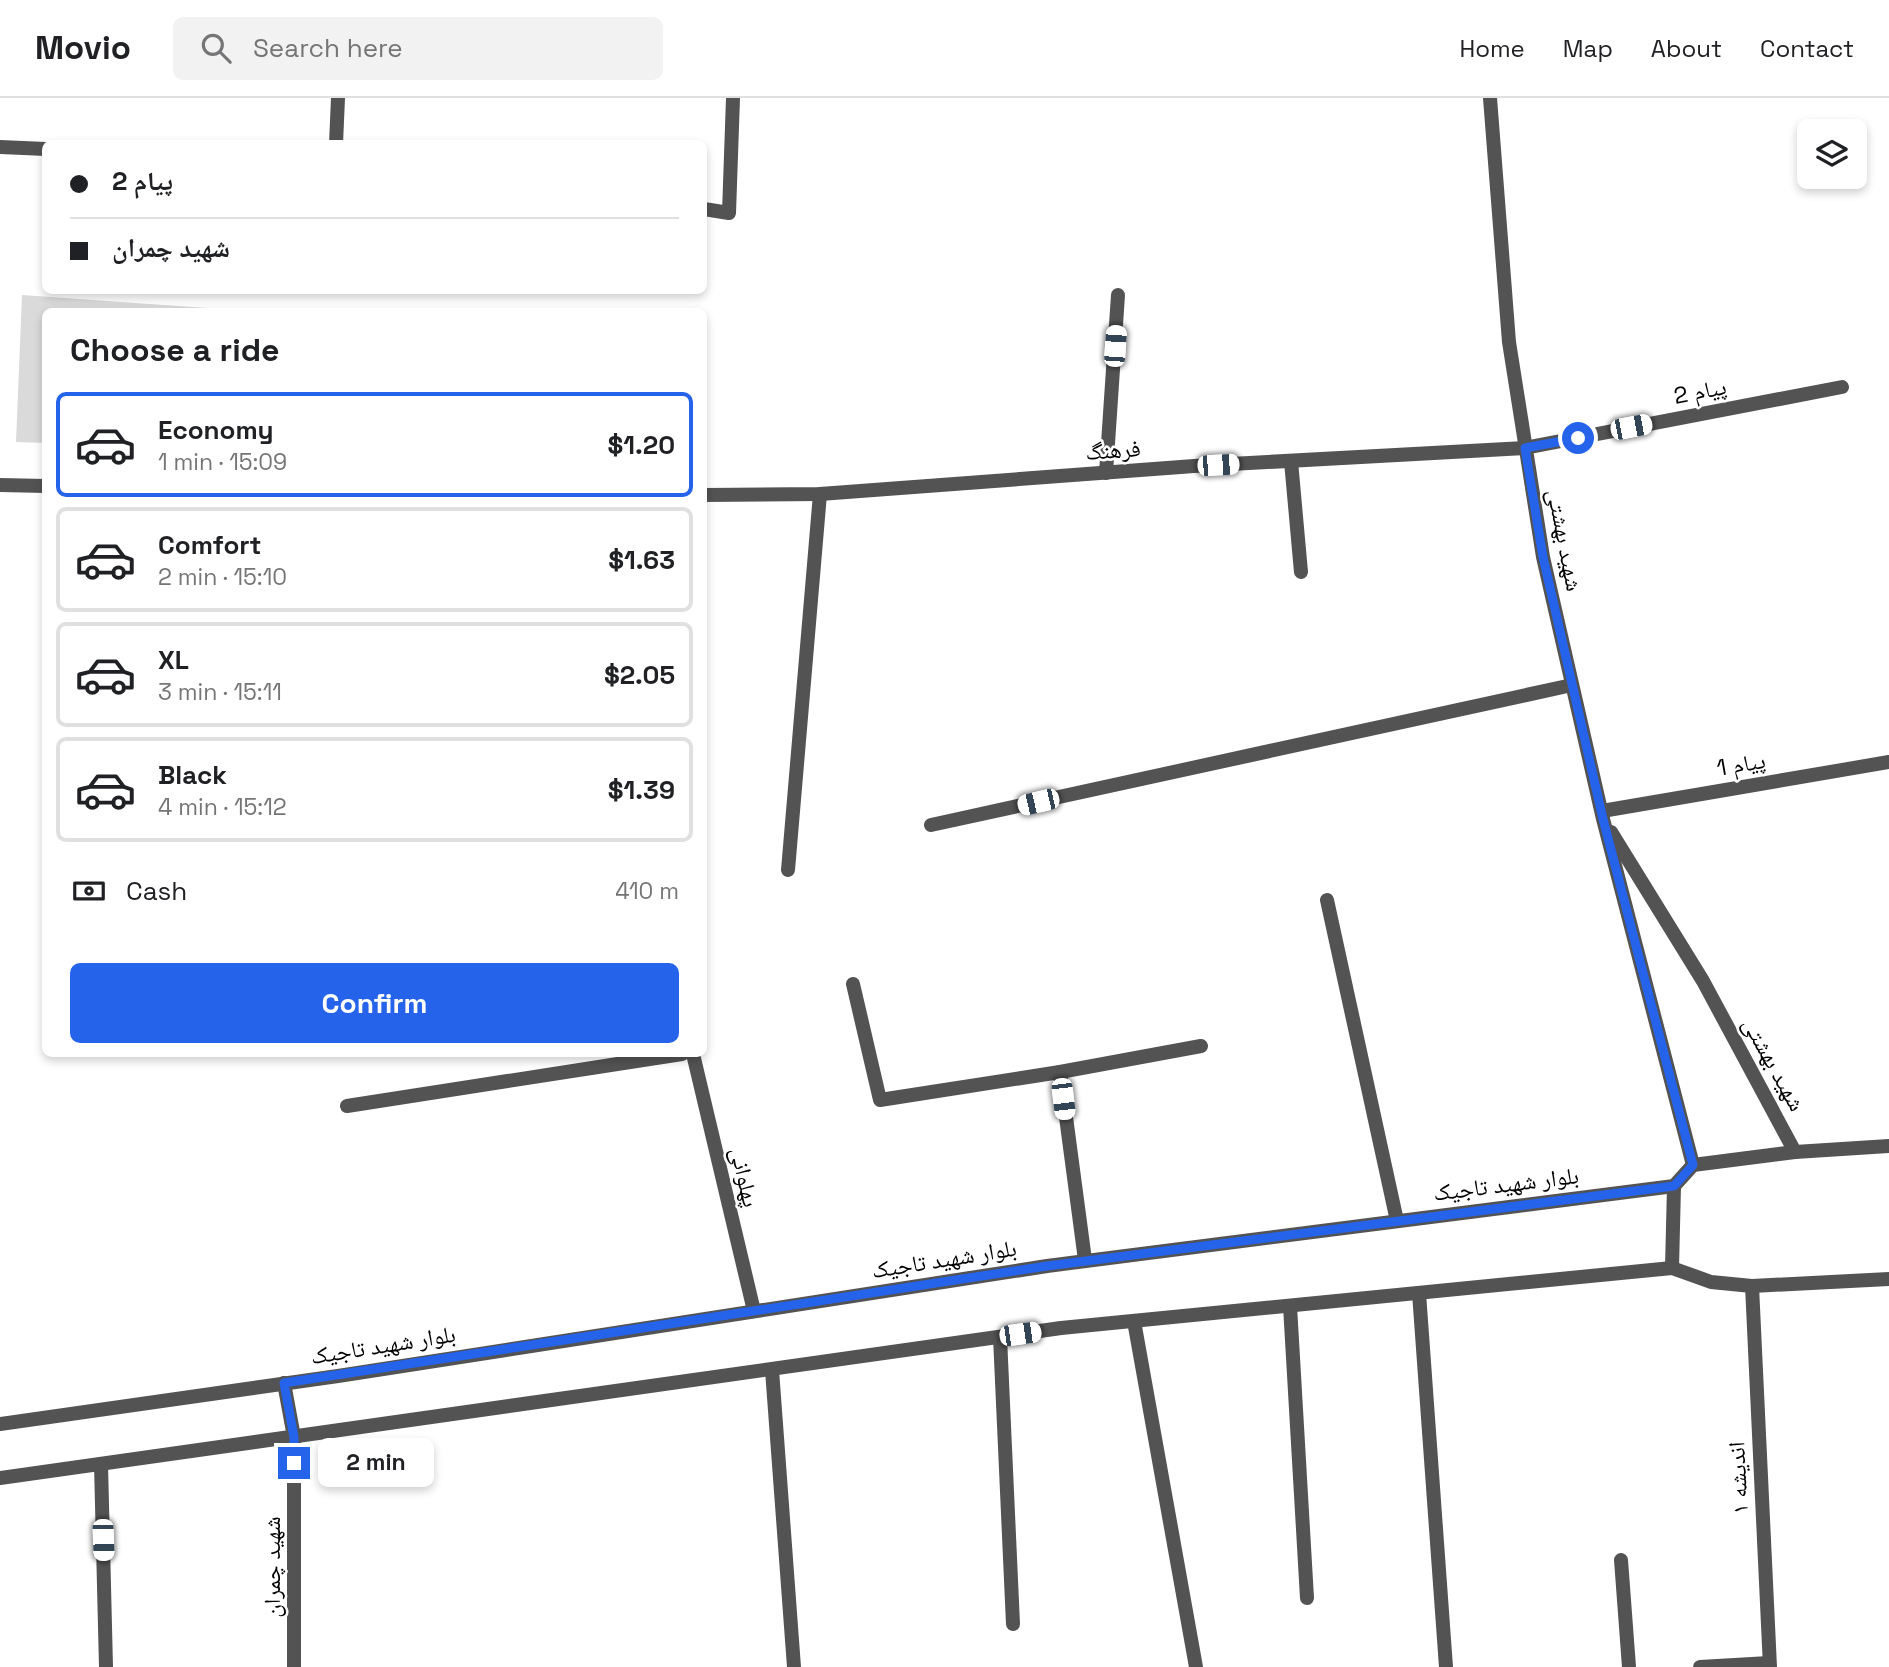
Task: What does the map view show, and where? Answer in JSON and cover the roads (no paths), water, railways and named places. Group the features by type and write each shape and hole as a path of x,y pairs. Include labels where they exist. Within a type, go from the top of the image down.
{"street":[{"path":"337,140 338,98"},
{"path":"707,209 729,213 733,98"},
{"name":"شهید بهشتی","path":"1490,98 1509,342 1543,557 1602,815 1693,1165"},
{"path":"0,147 42,149"},
{"path":"1106,473 1118,295"},
{"name":"پیام 2","path":"1525,448 1842,387"},
{"name":"فرهنگ","path":"707,495 820,494 1106,473 1525,448"},
{"path":"1291,461 1301,572"},
{"path":"0,485 42,486"},
{"path":"788,870 820,494"},
{"path":"931,825 1572,685"},
{"name":"پیام 1","path":"1602,815 1889,762"},
{"name":"شهید بهشتی","path":"1602,815 1703,981 1795,1152"},
{"path":"1327,900 1397,1221"},
{"path":"853,984 880,1100 1060,1072 1201,1046"},
{"path":"347,1106 663,1057"},
{"name":"پهلوانی","path":"694,1057 754,1311"},
{"path":"1060,1072 1085,1260"},
{"path":"1672,1268 1674,1186 1693,1165 1795,1152 1889,1146"},
{"name":"بلوار شهید تاجیک","path":"0,1424 1085,1260 1674,1186"},
{"path":"0,1478 1000,1337 1134,1321 1672,1268 1711,1282 1752,1286 1889,1279"},
{"name":"اندیشه ۱","path":"1752,1286 1770,1665"},
{"path":"1419,1293 1446,1667"},
{"path":"1290,1306 1307,1598"},
{"path":"1134,1321 1196,1667"},
{"path":"1000,1337 1013,1624"},
{"path":"772,1370 794,1667"},
{"name":"شهید چمران","path":"284,1383 294,1437 294,1667"},
{"path":"101,1464 106,1667"},
{"path":"1621,1560 1629,1667"},
{"path":"1700,1667 1770,1665"}]}
